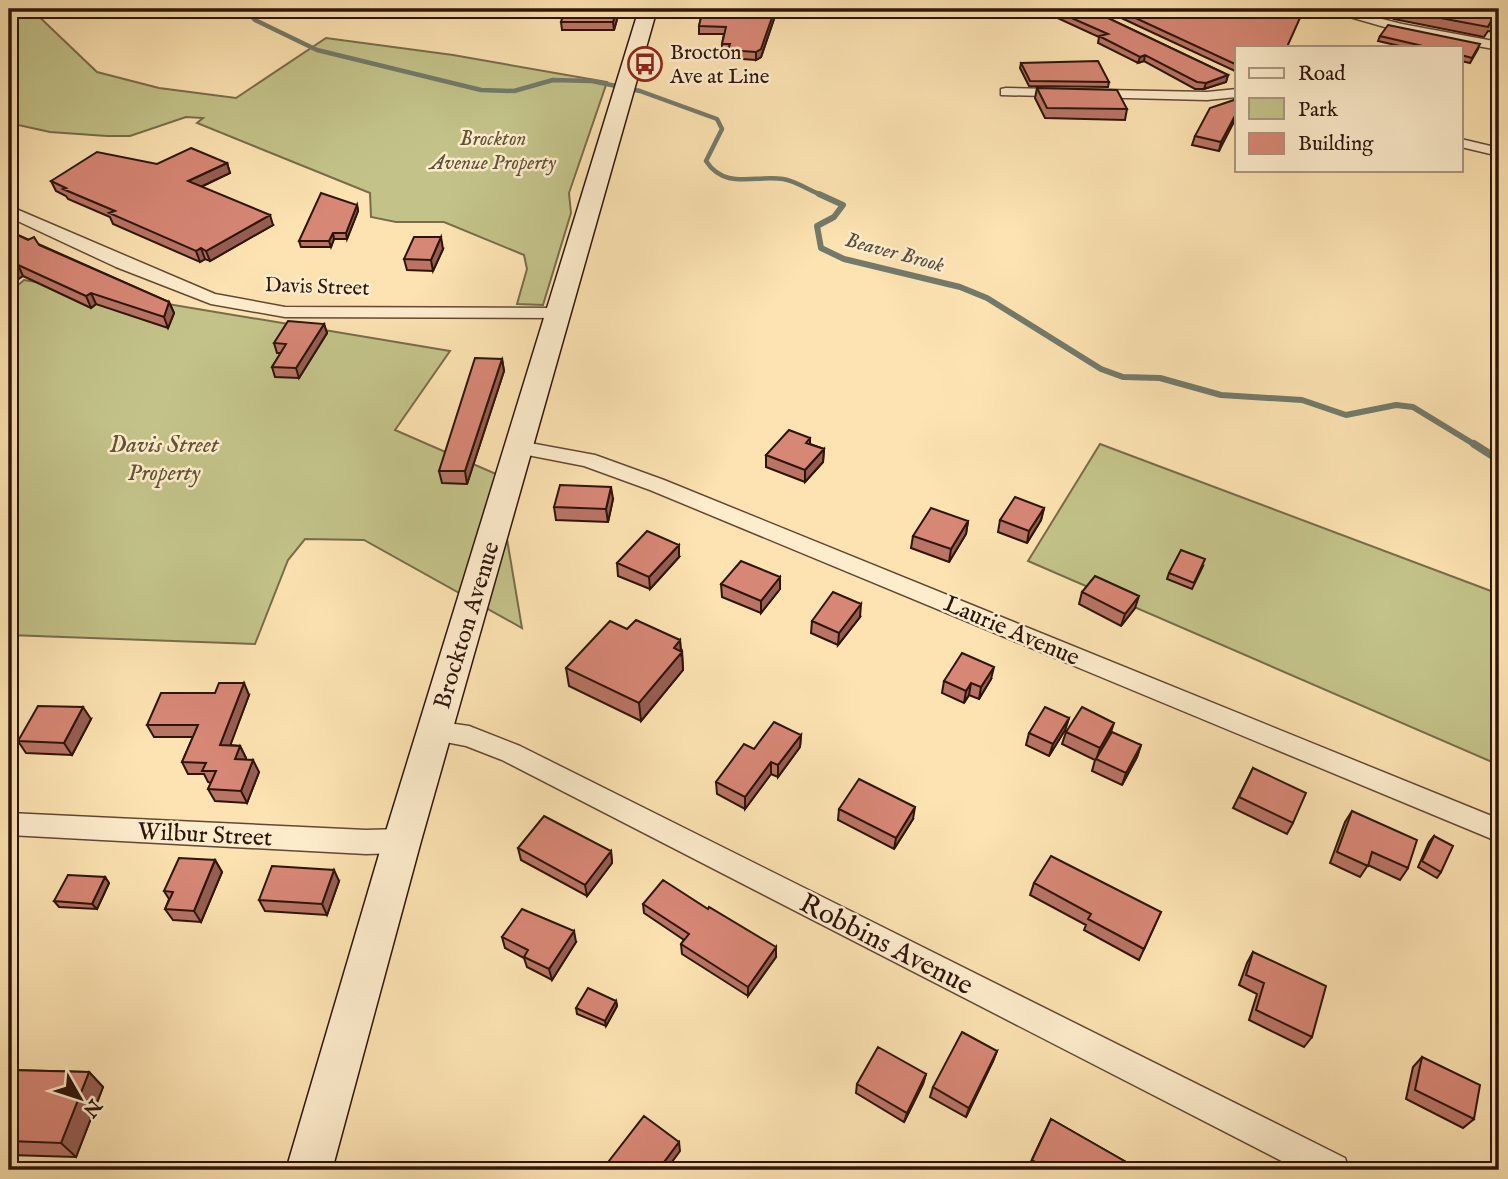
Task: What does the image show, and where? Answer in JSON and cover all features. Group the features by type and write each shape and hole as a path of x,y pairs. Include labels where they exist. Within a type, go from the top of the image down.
{"main road":[{"name":"Brockton Avenue","path":"309,1170 434,731 648,9"}],"street":[{"path":"1087,9 1127,27"},
{"path":"1103,16 1125,9"},
{"path":"1330,28 1334,11 1499,46"},
{"path":"1006,92 1176,96 1235,93"},
{"path":"1462,143 1499,152"},
{"name":"Davis Street","path":"9,211 122,263 211,299 285,312 559,313"},
{"name":"Laurie Avenue","path":"519,447 588,460 657,485 1499,831"},
{"name":"Robbins Avenue","path":"434,731 469,736 511,753 1334,1170"},
{"name":"Wilbur Street","path":"9,824 366,842 402,841"}],"green space":[{"name":"Brockton Avenue Property","path":"9,9 31,9 97,72 159,88 236,98 326,38 453,55 607,82 569,193 571,213 543,305 517,304 527,269 524,255 444,222 396,222 371,217 370,193 197,123 203,118 186,117 130,136 50,132 9,123"},
{"name":"Davis Street Property","path":"24,280 450,351 395,430 496,474 522,628 364,540 305,539 288,560 255,644 9,635 9,293"},
{"path":"1100,444 1499,594 1499,765 1028,561"}],"building":[{"path":"565,9 617,9 613,22 561,22"},
{"path":"703,9 775,9 761,49 756,52 728,50 730,44 722,44 726,27 699,26"},
{"path":"1051,9 1089,9 1228,75 1206,83 1197,82 1145,55 1140,57 1099,36 1108,34"},
{"path":"1116,9 1304,9 1287,46 1235,46 1235,64"},
{"path":"1399,9 1499,9 1499,23 1491,21 1488,27"},
{"path":"1388,25 1480,44 1472,58 1462,55 1462,46 1423,46 1380,36"},
{"path":"1098,61 1109,82 1030,81 1021,63"},
{"path":"1037,88 1117,90 1127,109 1047,108"},
{"path":"1235,100 1235,116 1221,142 1195,136 1210,108"},
{"path":"191,148 227,163 188,181 270,215 206,251 201,248 196,251 109,213 115,211 63,189 66,188 51,181 97,152 157,164"},
{"path":"321,193 357,205 346,233 333,233 329,241 299,241"},
{"path":"9,231 28,240 34,237 39,245 169,302 164,317 91,293 86,296 18,265 9,271"},
{"path":"414,237 441,237 431,260 404,259"},
{"path":"288,321 324,324 296,368 272,367 286,344 274,343"},
{"path":"475,358 502,359 465,471 439,471"},
{"path":"789,430 810,438 806,443 824,449 805,470 766,455"},
{"path":"560,485 611,487 606,509 554,507"},
{"path":"1015,497 1044,508 1029,531 1000,520"},
{"path":"931,508 968,521 951,549 913,536"},
{"path":"647,531 679,545 649,577 617,563"},
{"path":"1181,550 1205,559 1194,583 1169,573"},
{"path":"741,561 780,577 761,601 721,584"},
{"path":"1095,576 1139,596 1125,614 1082,592"},
{"path":"833,592 861,604 839,633 812,621"},
{"path":"636,620 680,640 674,648 682,652 639,703 566,668 610,621 627,629"},
{"path":"962,653 994,667 981,687 971,683 966,691 944,681"},
{"path":"219,683 244,683 220,745 240,746 235,759 253,760 241,791 208,789 216,771 202,771 206,763 182,762 198,725 147,725 161,693 215,693"},
{"path":"38,706 83,707 64,743 18,741"},
{"path":"1045,707 1069,718 1053,744 1029,733"},
{"path":"1082,707 1114,723 1100,748 1066,732"},
{"path":"774,722 801,735 778,765 771,762 745,797 716,782 744,744 754,749"},
{"path":"1112,732 1141,745 1126,773 1096,759"},
{"path":"1253,768 1306,793 1293,823 1239,797"},
{"path":"859,779 915,807 896,838 839,809"},
{"path":"1352,811 1417,840 1408,868 1372,852 1368,866 1337,852"},
{"path":"544,816 611,851 585,885 518,848"},
{"path":"1434,836 1453,846 1441,872 1422,861"},
{"path":"1051,856 1161,912 1144,949 1088,919 1091,914 1034,883"},
{"path":"179,858 215,860 194,911 165,909 173,892 164,891"},
{"path":"272,866 334,870 322,904 259,900"},
{"path":"68,875 105,877 92,904 54,901"},
{"path":"663,880 776,947 748,987 681,944 689,934 643,904"},
{"path":"522,909 574,931 549,969 524,957 528,950 502,937"},
{"path":"1253,952 1326,986 1312,1037 1256,1010 1264,983 1246,975"},
{"path":"588,988 616,1001 605,1021 576,1008"},
{"path":"962,1032 997,1051 969,1108 933,1087"},
{"path":"878,1047 926,1074 907,1113 857,1084"},
{"path":"1422,1057 1480,1085 1474,1119 1415,1090"},
{"path":"9,1070 89,1072 61,1143 9,1141"},
{"path":"644,1116 679,1142 658,1170 602,1170"},
{"path":"1051,1119 1140,1170 1049,1170 1032,1160"}],"waterway":[{"name":"Beaver Brook","path":"245,9 255,20 317,50 481,90 514,91 553,80 592,81 640,91 717,119 722,129 706,161 722,175 741,179 783,179 824,196"},
{"name":"Beaver Brook","path":"819,194 843,205 834,217 817,226 821,248 844,259 960,287 987,298 1101,369 1123,377 1160,378 1221,395 1302,400 1346,415 1396,405 1413,407 1477,446"},
{"name":"Beaver Brook","path":"1474,444 1499,460"}],"place":[{"name":"Brocton Ave at Line","path":"645,64"}]}
